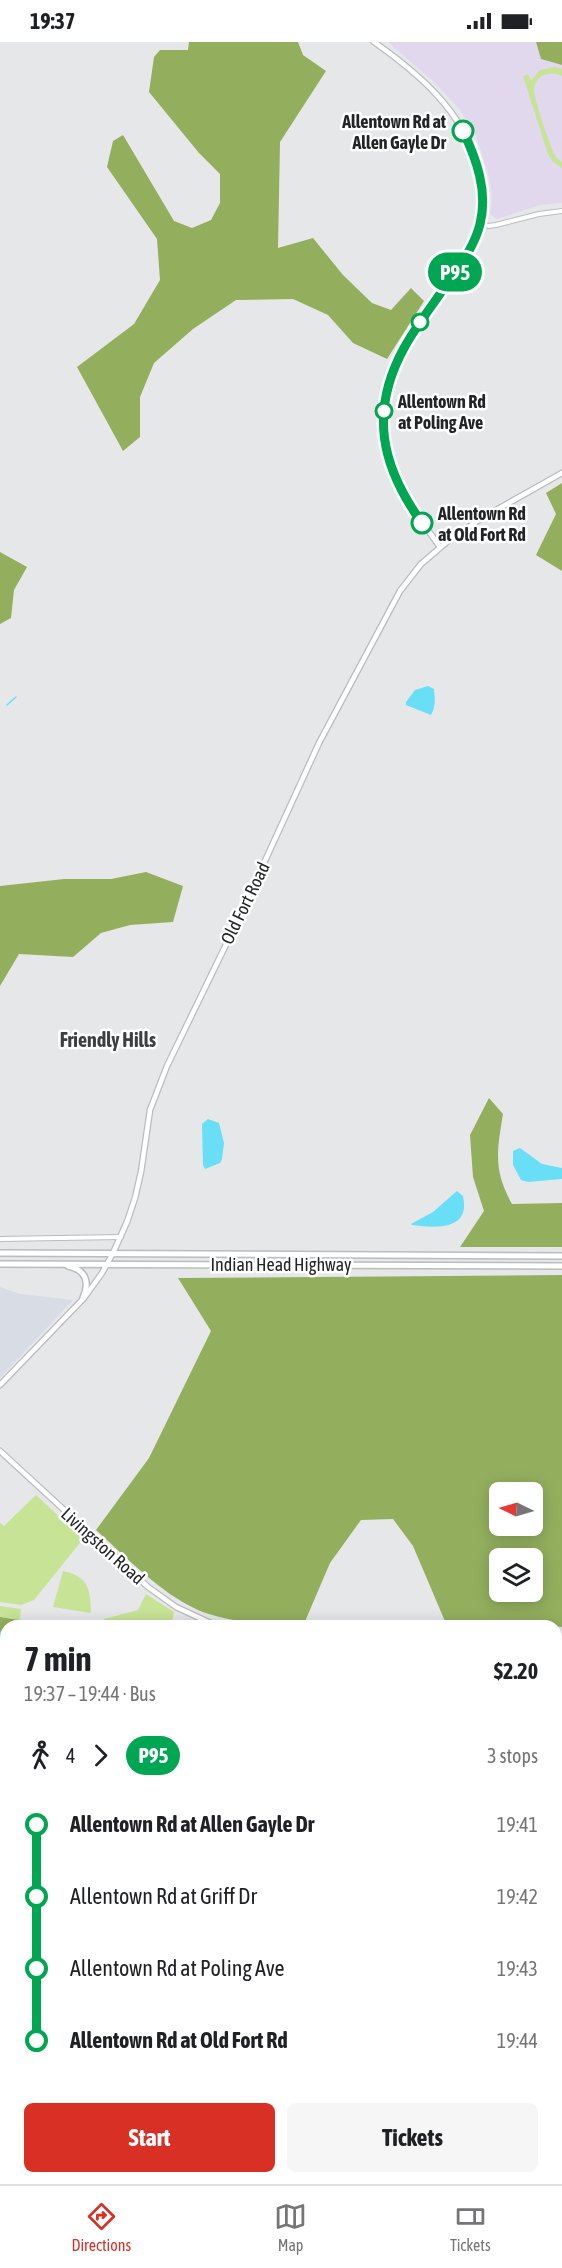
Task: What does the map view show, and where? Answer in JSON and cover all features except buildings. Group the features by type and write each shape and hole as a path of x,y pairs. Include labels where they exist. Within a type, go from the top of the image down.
{"highway":[{"name":"Indian Head Highway","path":"0,1252 562,1256"},
{"name":"Indian Head Highway","path":"0,1264 562,1266"},
{"path":"51,1264 81,1271 87,1280 83,1298"}],"main road":[{"path":"374,42 436,94 457,120 472,150 480,176 482,194 480,223 468,253 403,349 390,377 385,400 384,437 392,470 406,499 440,547"},
{"name":"Old Fort Road","path":"0,1385 83,1298 107,1265 127,1222 141,1172 153,1099 167,1066 242,913 319,742 400,591 413,573 440,547 482,518 562,473"},
{"name":"Livingston Road","path":"0,1451 148,1587 182,1610 204,1620"}],"street":[{"path":"480,223 488,226 496,225 539,214 562,211"},
{"path":"0,1239 121,1237"}],"shaded area":[{"path":"388,42 536,42 541,59 562,65 562,203 540,205 497,219 490,214 492,196 489,177 476,135 460,110 435,83"},
{"path":"0,1287 20,1294 73,1300 0,1378"}],"green space":[{"path":"189,42 298,42 303,55 326,71 280,142 278,248 313,238 343,275 372,303 391,310 411,288 424,301 387,359 353,343 328,315 293,299 236,300 193,329 154,363 140,397 140,437 123,451 77,367 134,324 160,280 157,239 107,167 113,141 123,135 174,221 192,228 211,220 220,203 220,174 199,153 149,92 154,57 160,50 188,50"},
{"path":"536,42 562,42 562,65 541,59"},
{"path":"554,67 562,69 562,76 544,75 537,81 534,91 550,143 556,157 562,162 562,168 552,161 548,154 523,76 528,74 531,81 540,70"},
{"path":"562,483 562,571 536,555 556,514 546,493"},
{"path":"0,552 27,567 14,590 11,618 0,624"},
{"path":"146,872 183,886 173,922 130,925 101,933 73,957 19,954 0,986 0,886 64,879 111,879"},
{"path":"489,1098 503,1114 498,1160 506,1192 512,1204 562,1203 562,1247 460,1247 484,1211 473,1177 470,1135"},
{"path":"562,1275 562,1620 444,1620 413,1546 393,1519 361,1520 330,1563 306,1620 236,1620 198,1610 157,1584 96,1530 149,1458 211,1331 178,1278"},
{"path":"36,1495 83,1539 34,1600 21,1605 0,1602 0,1523 4,1526"},
{"path":"63,1571 78,1577 86,1585 89,1591 91,1613 53,1607"},
{"path":"146,1594 174,1612 172,1620 104,1620 138,1610"},
{"path":"0,1606 21,1609 20,1620 0,1620"},
{"path":"0,1617 18,1620 0,1620"}],"water":[{"path":"428,686 434,689 435,699 431,715 406,705 415,690"},
{"path":"208,1119 219,1123 224,1143 220,1163 205,1169 202,1124"},
{"path":"520,1148 542,1164 562,1168 562,1179 528,1182 521,1180 513,1165 513,1151"},
{"path":"457,1191 463,1196 464,1207 462,1216 456,1221 440,1226 411,1224 433,1212"}],"waterway":[{"path":"7,705 16,697"}],"bus line":[{"name":"P95","path":"422,523 406,499 392,470 384,437 385,400 390,377 403,349 468,253 480,223 481,183 472,150 463,131"}],"place":[{"name":"Allentown Rd at Allen Gayle Dr","path":"463,131"},
{"name":"Allentown Rd at Poling Ave","path":"384,411"},
{"name":"Allentown Rd at Old Fort Rd","path":"422,523"}],"district":[{"name":"Friendly Hills","path":"108,1039"}]}
